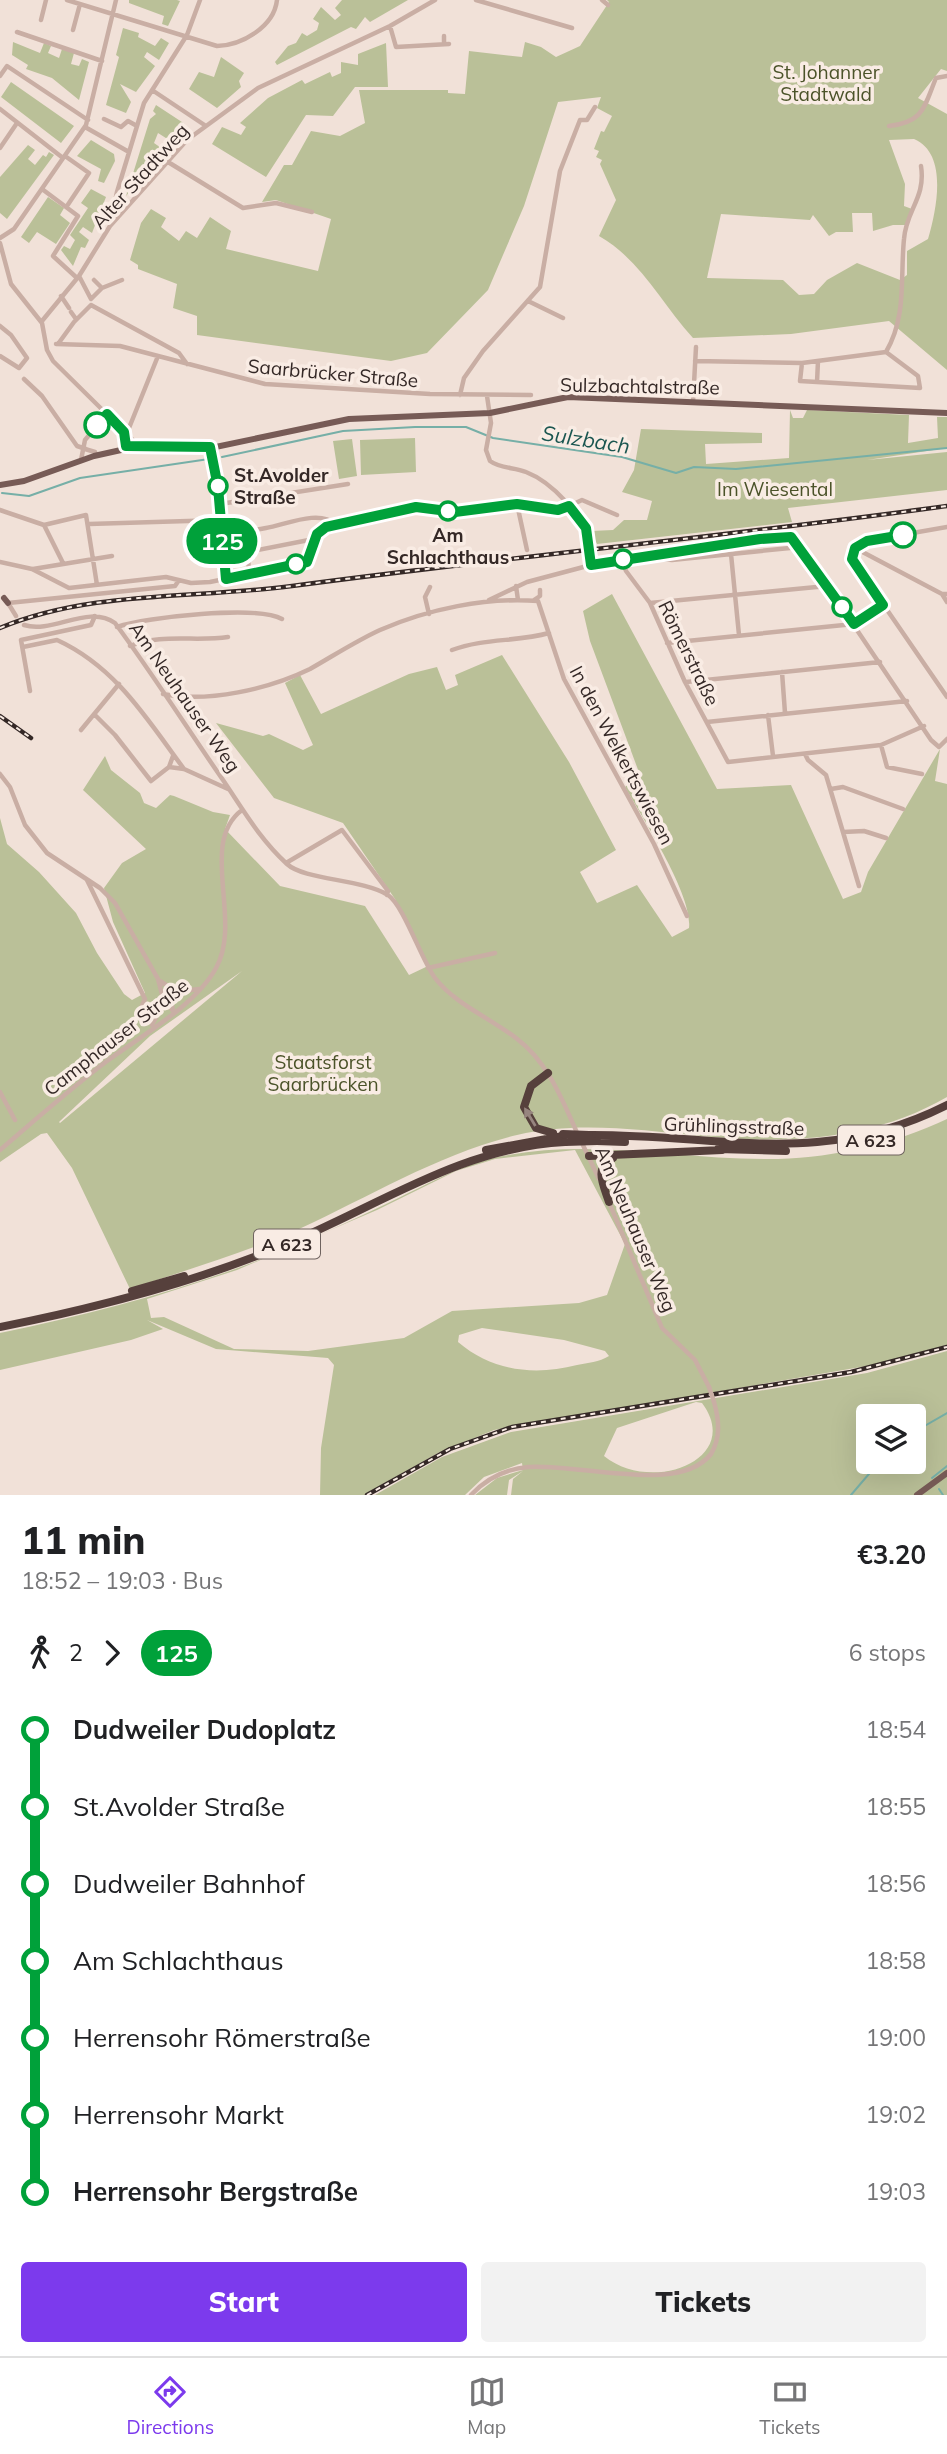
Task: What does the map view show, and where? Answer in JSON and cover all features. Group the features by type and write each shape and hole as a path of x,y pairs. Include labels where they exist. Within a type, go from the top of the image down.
{"highway":[{"path":"548,1073 531,1086 524,1107 536,1128 564,1137"},
{"name":"Grühlingsstraße","path":"594,1137 752,1145 811,1144 889,1130 947,1105"},
{"name":"A 623","path":"0,1325 97,1307 196,1278 310,1235 463,1163 519,1147 564,1137 594,1137 732,1150 790,1151 842,1146 891,1134 947,1111"},
{"path":"589,1156 732,1150"},
{"path":"609,1202 601,1172 607,1161 619,1156"}],"main road":[{"name":"Sulzbachtalstraße","path":"0,485 124,446 210,446 349,418 490,413 568,397 947,413"},
{"name":"Sulzbachtalstraße","path":"124,446 210,446"},
{"path":"917,1495 947,1473"}],"street":[{"path":"41,20 46,0"},
{"path":"66,0 187,35 211,45 233,44 265,25 275,10 277,0"},
{"path":"116,0 85,127 13,231 0,240 11,284 42,321 47,350 53,361 124,432"},
{"path":"110,226 137,126 152,90 187,35 200,0"},
{"name":"Alter Stadtweg","path":"42,321 78,277 110,226 187,140 258,88 390,26 435,0"},
{"path":"475,0 572,28"},
{"path":"602,0 608,5"},
{"path":"73,30 80,4"},
{"path":"390,26 396,47 447,44 444,36"},
{"path":"36,38 38,30"},
{"path":"17,32 102,61"},
{"path":"0,76 7,66 88,120"},
{"path":"890,126 912,121 924,110 936,78 947,76"},
{"path":"152,90 206,126"},
{"path":"460,395 464,378 483,351 528,301 543,278 548,224 561,169 580,120 587,120 595,107"},
{"path":"0,109 89,173 66,206"},
{"path":"104,119 121,127 128,121 137,126"},
{"path":"0,148 18,122"},
{"path":"85,127 129,152"},
{"path":"168,162 243,208 271,203 312,212"},
{"path":"886,352 898,323 904,237 922,192 921,166"},
{"path":"42,189 78,216 52,256 78,277 89,298 95,297 102,288 122,280"},
{"path":"94,280 102,288"},
{"path":"61,296 76,319 91,305 178,353 187,363"},
{"path":"528,301 563,318"},
{"name":"Saarbrücker Straße","path":"76,319 57,344 111,345 265,384 460,395 531,395"},
{"path":"0,326 16,341 27,358 21,367 17,367 0,356"},
{"path":"693,403 696,347"},
{"path":"695,361 802,363 886,352 918,376 920,385 917,388 800,381 802,363"},
{"path":"124,446 124,432 142,397 158,356"},
{"path":"817,382 818,361"},
{"path":"24,379 42,396 77,446 94,454"},
{"path":"487,396 490,413 486,450 490,461 533,475 583,521 589,543"},
{"path":"79,460 107,414"},
{"path":"210,446 216,468 226,579"},
{"path":"220,504 348,484"},
{"path":"0,562 32,569 69,588 166,577 199,583 307,562 314,539 321,530 335,524 416,507 455,512 517,504 558,510 582,500 617,515"},
{"path":"517,504 527,550"},
{"path":"0,510 44,525 86,515 97,584"},
{"path":"222,533 265,529 316,518 335,524"},
{"path":"89,524 221,520"},
{"path":"44,525 63,563"},
{"path":"856,546 947,527"},
{"path":"488,601 516,586 591,565 788,536 799,544 939,747 947,739"},
{"path":"249,575 248,552 314,539"},
{"path":"856,546 944,594 947,602"},
{"path":"856,546 852,559 947,697"},
{"path":"639,557 660,561 790,548"},
{"path":"191,549 223,552"},
{"path":"731,554 739,635"},
{"path":"32,569 112,556"},
{"path":"590,556 591,565"},
{"name":"Römerstraße","path":"622,559 626,571 650,603 685,682 728,762 774,756"},
{"path":"16,616 4,598 175,586 179,579"},
{"path":"516,586 518,600"},
{"path":"650,603 827,586"},
{"path":"429,614 425,597 430,587"},
{"path":"163,694 181,696 239,691 275,682 306,670 383,629 429,614 488,601 533,600 540,596 540,590"},
{"name":"In den Welkertswiesen","path":"533,600 542,604 564,679 654,844 687,916"},
{"path":"667,643 854,624 883,605"},
{"path":"117,627 159,617 197,614 271,612 282,618"},
{"path":"24,625 41,627 95,616"},
{"path":"30,691 21,640 91,625 95,616"},
{"name":"Am Neuhauser Weg","path":"95,616 108,618 117,627 242,810 286,863 342,830 388,891 387,895 397,908 428,968 454,997 517,1038 548,1073 589,1156 662,1328 700,1367 709,1387 719,1426 716,1444 705,1462 687,1476 658,1481 527,1467 494,1477 471,1495"},
{"path":"452,650 468,644 527,639 549,633"},
{"path":"130,646 182,637 210,640 228,637"},
{"path":"23,647 57,640 81,653 130,694 184,769"},
{"path":"685,682 880,662"},
{"path":"782,672 785,713"},
{"path":"81,730 119,684"},
{"path":"175,711 181,696"},
{"path":"708,722 908,701"},
{"path":"93,714 115,735 146,777 153,781 169,767 173,755"},
{"path":"768,715 774,756 881,745 924,726"},
{"path":"881,745 887,767 922,774"},
{"path":"805,754 808,760 823,770 831,789 859,886"},
{"path":"169,767 184,769 229,789"},
{"path":"0,774 10,788 25,825 44,850 87,879 115,903 158,979 168,989 181,993 200,989"},
{"path":"831,789 843,787 903,809"},
{"name":"Camphauser Straße","path":"0,1150 200,989 217,966 225,947 227,921 222,847 229,825 242,810"},
{"path":"844,832 864,831 886,838"},
{"path":"286,863 299,871 350,881 387,895"},
{"path":"87,879 145,999 138,1015"},
{"path":"428,968 495,953"},
{"path":"147,1031 160,1010 158,979"},
{"path":"168,989 173,1011"},
{"path":"161,993 173,1011"},
{"path":"0,1092 15,1120"}],"green space":[{"path":"129,0 180,1 168,26 162,24 164,16 129,3"},
{"path":"342,0 408,0 370,22 365,17 356,29 351,27 277,65 275,62 288,46 296,43 302,33 307,36 317,30 319,23 313,19 321,7 335,20 341,15 335,8"},
{"name":"St. Johanner Stadtwald","path":"607,0 947,0 947,71 941,69 918,98 947,114 947,370 889,321 791,334 693,338 639,270 627,257 599,236 616,200 600,164 602,160 596,157 599,151 594,149 601,131 604,132 612,116 597,108 601,97 558,102 524,206 488,290 427,353 391,361 197,335 197,316 173,308 177,284 138,269 138,265 130,260 141,223 151,209 166,218 161,227 179,241 186,231 197,238 210,217 231,231 226,249 318,271 331,219 276,200 262,202 284,165 292,165 311,131 340,136 365,123 359,90 448,90 448,93 465,94 469,51 522,57 525,42 541,47 556,57 580,46 609,2","holes":["914,139 932,156 936,168 935,211 928,239 907,251 907,275 900,280 857,263 827,280 814,294 799,295 783,280 707,278 721,214 810,220 813,215 829,236 836,232 853,232 852,213 872,213 873,231 893,225 905,225 912,209 904,206 905,184 889,140"]},
{"path":"123,28 139,33 138,37 155,46 161,38 169,43 159,60 147,52 144,57 155,66 136,92 120,84 131,102 126,113 106,105 119,57 116,55"},
{"path":"13,42 40,53 44,43 51,46 48,53 59,58 62,49 74,53 71,64 79,66 82,59 89,62 79,100 52,78 26,69 28,65 12,55"},
{"path":"386,43 388,87 355,87 333,116 306,115 266,177 212,144 222,127 241,135 246,127 240,123 268,98 302,80 305,84 330,72 332,77 341,73 341,62 358,65 358,54"},
{"path":"221,57 244,73 239,81 241,87 217,108 189,89 199,72 214,77"},
{"path":"11,82 74,126 61,143 1,97"},
{"path":"156,105 185,124 178,135 173,132 169,140 158,133 154,143 164,150 126,196 150,119 156,114 153,111"},
{"path":"91,140 114,154 115,161 104,183 98,181 101,169 77,156"},
{"path":"28,145 35,150 28,159 35,165 43,155 46,157 49,152 54,155 7,219 0,213 0,177"},
{"path":"91,189 106,197 92,233 83,227 79,232 89,240 85,248 81,247 73,266 61,250 64,246 70,249 75,240 70,235 88,208 81,203"},
{"path":"48,197 64,208 60,215 70,223 56,244 37,232 29,243 21,237"},
{"name":"Im Wiesental","path":"790,410 793,418 803,418 807,410 909,415 908,443 938,438 937,417 947,417 947,448 867,460 947,452 947,490 788,508 792,522 597,544 591,531 613,530 624,520 647,520 652,501 622,492 634,470 641,429 762,433 762,443 705,444 706,464 789,458"},
{"path":"415,438 416,472 361,475 360,440"},
{"path":"352,439 357,476 339,479 333,441"},
{"name":"Staatsforst Saarbrücken","path":"612,594 717,789 791,785 843,899 861,892 868,872 940,749 935,781 947,784 947,1097 888,1123 858,1131 796,1139 733,1138 632,1129 586,1128 562,1128 517,1135 433,1164 278,1238 130,1289 72,1168 47,1133 41,1134 0,1162 0,818 7,844 39,872 76,913 97,953 124,994 132,1000 145,993 113,922 104,888 122,863 146,849 83,790 105,756 111,770 140,793 144,803 156,808 170,795 213,812 230,815 225,829 280,886 365,906 409,975 428,966 395,899 343,823 274,798 216,723 263,736 269,734 303,750 313,745 285,683 300,675 321,714 409,674 437,667 446,690 458,685 455,675 502,655 569,762 616,850 580,872 597,903 637,885 672,937 689,928 688,914 675,877 625,787 640,775 590,641 583,611","holes":["242,971 60,1123 150,1036"]},
{"path":"947,1119 947,1345 890,1362 494,1430 438,1453 364,1495 320,1495 321,1448 334,1365 328,1358 216,1349 147,1320 163,1329 131,1340 0,1370 0,1333 141,1299 279,1252 237,1270 147,1299 151,1318 164,1317 234,1349 308,1351 404,1338 452,1311 579,1303 607,1295 625,1244 575,1150 495,1159 456,1171 322,1234 454,1171 498,1157 533,1151 603,1149 743,1159 800,1158 865,1148","holes":["482,1328 564,1340 605,1351 609,1356 593,1362 545,1370 499,1365 471,1352 458,1342 459,1335"]},
{"path":"947,1351 947,1495 511,1495 513,1479 523,1471 509,1480 507,1495 475,1495 497,1478 523,1470 522,1463 484,1477 465,1495 375,1495 442,1457 511,1432 867,1373","holes":["696,1402 702,1403 712,1423 711,1440 702,1455 687,1465 667,1471 645,1472 624,1467 604,1456 617,1428"]}],"waterway":[{"name":"Sulzbach","path":"222,457 343,431 415,427 466,427 493,438 622,457 676,473 694,467 736,469 947,448"},
{"name":"Sulzbach","path":"2,493 29,496 80,478 209,459"},
{"path":"926,1425 947,1413"},
{"path":"932,1478 947,1466"},
{"path":"851,1495 869,1474"},
{"path":"939,1489 943,1495"}],"tunnel":[{"path":"589,543 590,556"}],"railway":[{"path":"0,628 70,607 107,601 292,586 947,506"},
{"path":"0,716 31,738"},
{"path":"367,1495 450,1449 512,1427 851,1372 947,1347"}],"bus line":[{"name":"125","path":"97,425 107,414 124,432 126,446 210,447 212,462 216,468 226,579 307,562 314,539 326,527 393,511 424,506 455,512 517,504 558,510 569,506 581,518 586,528 591,565 781,536 791,537 799,544 854,624 883,605 852,559 855,548 867,541 903,535"}],"place":[{"name":"St.Avolder Straße","path":"218,486"},
{"name":"Am Schlachthaus","path":"448,511"}]}
